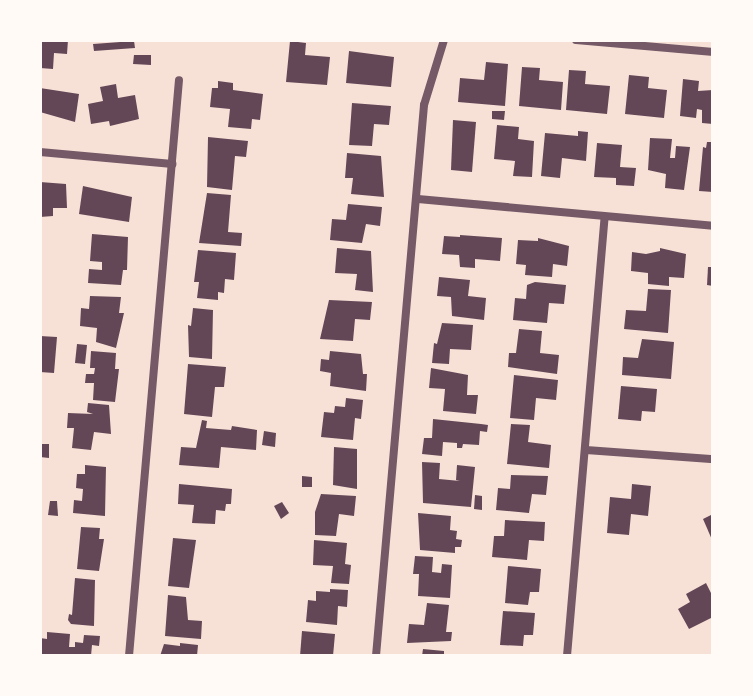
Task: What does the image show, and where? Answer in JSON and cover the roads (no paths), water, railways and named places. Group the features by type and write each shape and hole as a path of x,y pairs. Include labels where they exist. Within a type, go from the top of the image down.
{"street":[{"path":"376,656 424,105 444,40"},
{"path":"576,40 713,52"},
{"path":"129,656 179,80"},
{"path":"40,152 172,164"},
{"path":"418,199 713,226"},
{"path":"567,656 605,217"},
{"path":"586,450 711,459"}]}
